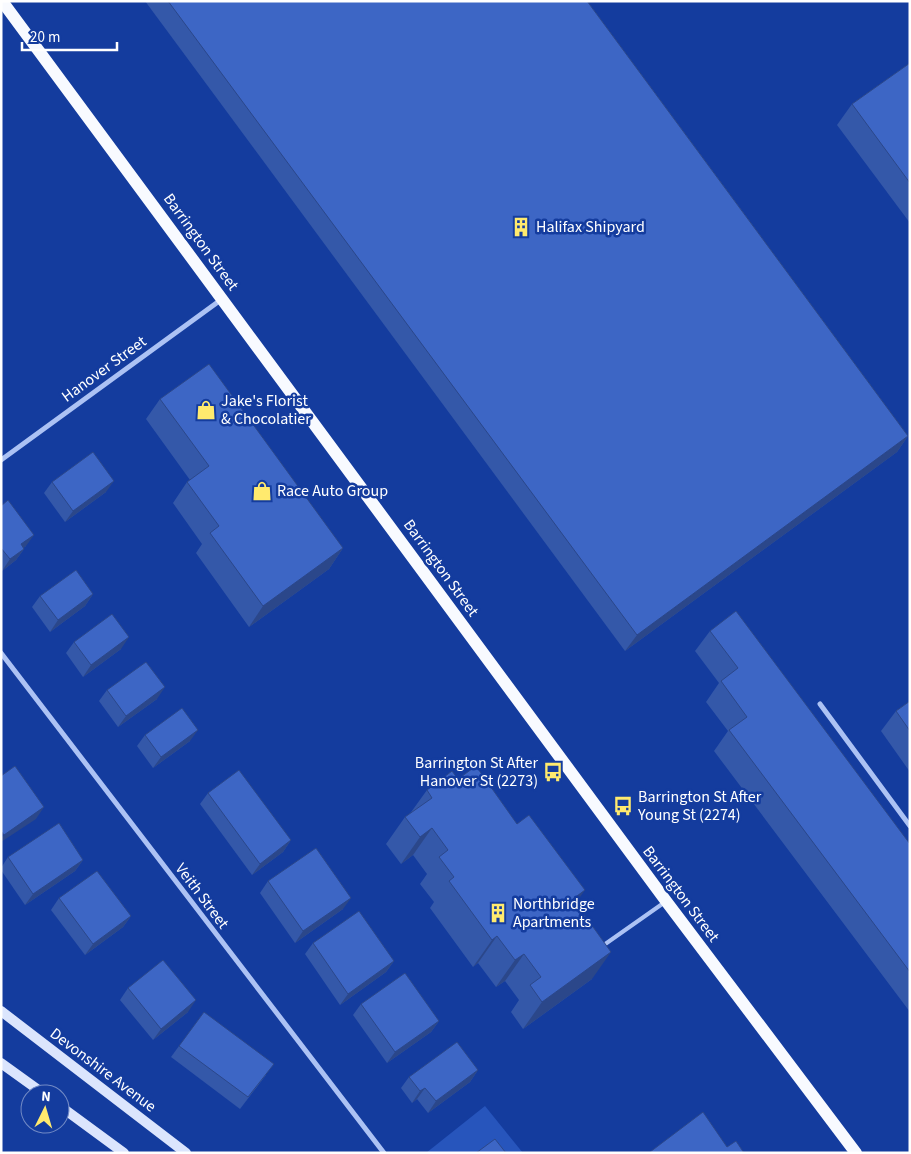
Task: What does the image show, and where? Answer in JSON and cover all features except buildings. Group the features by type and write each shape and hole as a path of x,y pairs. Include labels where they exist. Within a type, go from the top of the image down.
{"main road":[{"name":"Barrington Street","path":"2,1 666,901 856,1153"}],"street":[{"name":"Hanover Street","path":"1,460 222,299"},
{"name":"Veith Street","path":"1,654 384,1153"},
{"path":"820,704 910,826"},
{"name":"Devonshire Avenue","path":"1,1011 186,1153"},
{"path":"1,1063 30,1084"},
{"path":"70,1113 124,1153"}],"lane":[{"path":"595,951 666,901"}],"shaded area":[{"path":"485,1106 523,1153 426,1153"}],"place":[{"name":"Halifax Shipyard","path":"521,227"},
{"name":"Jake's Florist & Chocolatier","path":"206,410"},
{"name":"Race Auto Group","path":"262,491"},
{"name":"Barrington St After Hanover St (2273)","path":"553,772"},
{"name":"Barrington St After Young St (2274)","path":"623,806"},
{"name":"Northbridge Apartments","path":"498,913"}]}
